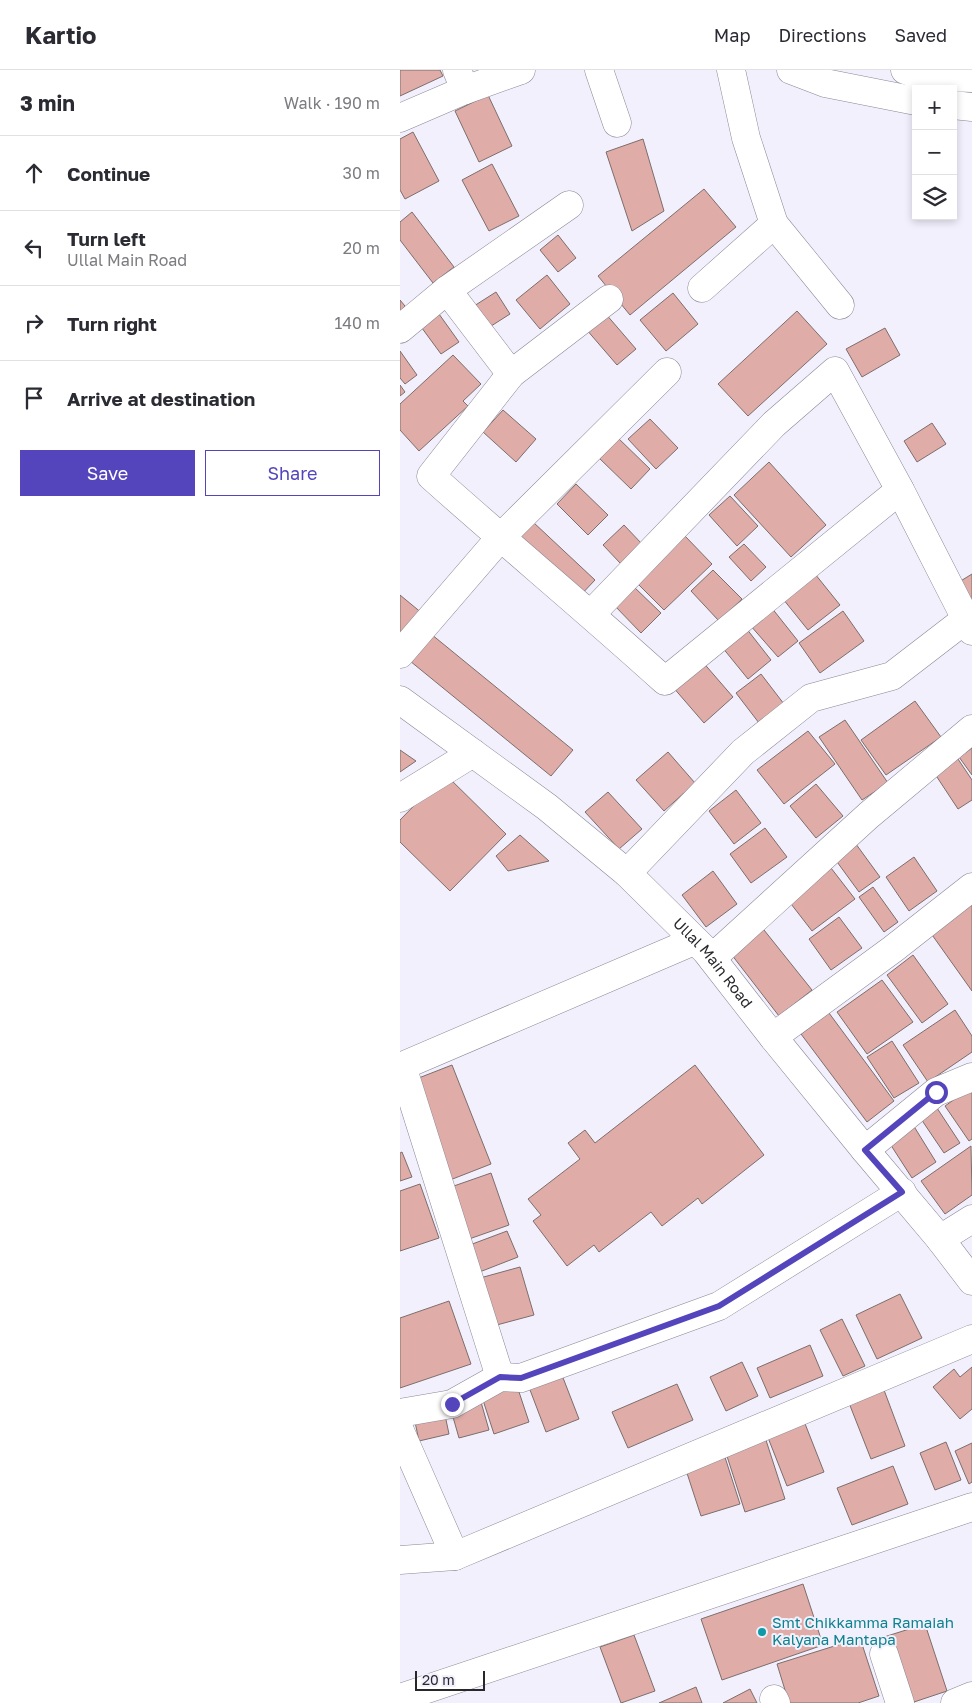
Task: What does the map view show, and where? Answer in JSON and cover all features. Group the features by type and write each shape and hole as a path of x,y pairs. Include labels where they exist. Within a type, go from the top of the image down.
{"street":[{"path":"400,118 461,80 520,70"},
{"path":"599,70 618,123"},
{"path":"730,70 746,138 774,224 840,305"},
{"path":"791,70 825,83 912,100"},
{"path":"905,70 921,76 972,78"},
{"path":"957,105 972,107"},
{"path":"400,329 447,290 569,205"},
{"path":"702,288 774,224"},
{"path":"447,290 512,374"},
{"path":"608,299 512,374 431,476 500,538 591,614 665,681 900,490"},
{"path":"591,614 774,424 835,371 900,490 969,625 892,676 811,698 743,752 627,873"},
{"path":"400,654 500,538 667,372"},
{"name":"Ullal Main Road","path":"400,700 547,806 627,873 703,949 865,1150 902,1192 972,1281"},
{"path":"500,1377 401,1066 703,949 972,729"},
{"path":"400,798 473,753"},
{"path":"773,1037 893,949 972,887"},
{"path":"865,1150 936,1092 972,1077"},
{"path":"400,1413 452,1404 500,1377 521,1378 719,1306 902,1192"},
{"path":"940,1239 972,1219"},
{"path":"400,1560 455,1556 972,1339"},
{"path":"400,1431 455,1556"},
{"path":"400,1698 972,1507"},
{"path":"884,1654 900,1703"},
{"path":"955,1703 972,1696"}],"building":[{"path":"400,70 440,70 443,76 400,96"},
{"path":"488,95 512,146 479,162 455,111"},
{"path":"413,132 439,181 405,199 400,190 400,139"},
{"path":"643,139 664,211 632,231 606,152"},
{"path":"492,164 519,216 489,231 462,180"},
{"path":"704,189 736,227 630,315 598,276"},
{"path":"412,212 454,267 433,283 400,240 400,222"},
{"path":"558,235 576,258 558,272 540,250"},
{"path":"547,275 570,304 540,329 516,300"},
{"path":"496,292 510,314 488,328 474,306"},
{"path":"673,293 698,324 666,351 640,320"},
{"path":"400,300 405,306 400,311"},
{"path":"434,307 459,342 441,354 416,320"},
{"path":"797,311 827,344 748,416 718,384"},
{"path":"605,313 636,349 617,365 586,329"},
{"path":"885,328 900,355 862,377 846,349"},
{"path":"400,351 417,375 405,384 400,378"},
{"path":"453,355 481,384 463,401 468,406 419,451 400,430 400,404"},
{"path":"400,385 405,392 400,396"},
{"path":"503,410 536,439 516,462 483,432"},
{"path":"650,419 678,448 656,469 628,439"},
{"path":"932,423 946,444 917,462 904,441"},
{"path":"617,437 650,469 631,489 598,457"},
{"path":"769,462 826,525 791,557 734,495"},
{"path":"576,484 608,515 588,535 557,504"},
{"path":"730,496 758,526 737,546 709,515"},
{"path":"533,522 595,580 577,599 515,541"},
{"path":"624,525 642,544 621,564 603,545"},
{"path":"684,535 712,564 664,610 636,582"},
{"path":"744,544 766,567 751,581 729,557"},
{"path":"811,569 840,605 808,630 779,594"},
{"path":"713,570 742,599 719,621 691,591"},
{"path":"972,574 972,603 959,582"},
{"path":"633,586 661,613 641,633 614,605"},
{"path":"400,595 423,614 400,641"},
{"path":"771,607 798,641 778,657 750,625"},
{"path":"843,611 864,641 820,673 799,643"},
{"path":"746,628 771,660 748,679 722,647"},
{"path":"431,634 573,750 551,776 410,661"},
{"path":"701,660 733,697 704,723 672,686"},
{"path":"761,674 784,704 759,723 736,693"},
{"path":"915,701 941,737 886,775 861,740"},
{"path":"845,720 888,783 862,800 819,737"},
{"path":"808,731 835,764 784,804 757,770"},
{"path":"972,748 972,775 959,757"},
{"path":"400,750 416,761 400,772"},
{"path":"668,752 695,783 664,811 636,780"},
{"path":"956,756 972,780 972,800 958,809 933,771"},
{"path":"445,774 506,834 450,891 400,842 400,820"},
{"path":"816,784 843,816 816,838 790,806"},
{"path":"736,790 761,823 734,844 709,811"},
{"path":"608,792 642,829 619,849 585,812"},
{"path":"765,828 787,857 751,883 730,854"},
{"path":"520,835 549,861 508,871 496,856"},
{"path":"853,840 880,877 859,892 832,855"},
{"path":"914,857 937,891 909,911 886,877"},
{"path":"831,868 855,899 812,931 788,900"},
{"path":"713,871 737,904 706,927 682,895"},
{"path":"873,887 898,922 884,932 859,897"},
{"path":"972,902 972,991 930,932"},
{"path":"839,917 862,948 831,970 809,939"},
{"path":"760,925 812,990 779,1016 728,950"},
{"path":"913,955 948,1004 922,1023 887,975"},
{"path":"882,980 913,1022 867,1054 837,1012"},
{"path":"955,1010 972,1036 972,1052 928,1082 903,1045"},
{"path":"829,1013 894,1101 867,1122 801,1034"},
{"path":"892,1041 919,1083 894,1098 867,1057"},
{"path":"452,1065 491,1164 450,1180 411,1081"},
{"path":"695,1065 764,1155 702,1204 698,1198 662,1226 651,1212 599,1252 594,1245 567,1266 533,1221 541,1215 528,1199 580,1159 568,1143 585,1130 595,1143"},
{"path":"969,1089 972,1093 972,1139 969,1141 945,1106"},
{"path":"935,1105 960,1143 944,1153 919,1116"},
{"path":"910,1120 936,1162 912,1178 885,1136"},
{"path":"971,1146 972,1195 945,1214 921,1181"},
{"path":"402,1152 412,1177 400,1181 400,1153"},
{"path":"491,1173 509,1225 469,1239 451,1187"},
{"path":"420,1184 439,1238 400,1251 400,1191"},
{"path":"507,1231 518,1257 477,1273 467,1246"},
{"path":"520,1267 534,1315 493,1326 480,1278"},
{"path":"900,1294 922,1338 877,1359 856,1315"},
{"path":"449,1301 471,1364 400,1388 400,1318"},
{"path":"842,1319 865,1366 843,1376 820,1330"},
{"path":"810,1345 823,1376 770,1398 757,1368"},
{"path":"742,1362 758,1396 726,1411 710,1377"},
{"path":"972,1367 972,1409 960,1419 933,1387 954,1369 960,1377"},
{"path":"560,1370 579,1419 546,1432 527,1382"},
{"path":"515,1380 529,1422 494,1434 480,1391"},
{"path":"677,1384 693,1420 628,1448 612,1412"},
{"path":"884,1390 905,1446 871,1459 849,1403"},
{"path":"481,1402 489,1430 459,1438 451,1410"},
{"path":"445,1415 449,1434 419,1441 415,1422"},
{"path":"802,1416 824,1472 787,1486 765,1430"},
{"path":"764,1434 785,1499 745,1512 724,1447"},
{"path":"946,1442 961,1480 935,1490 920,1453"},
{"path":"972,1443 972,1482 969,1484 955,1451"},
{"path":"723,1451 740,1504 701,1516 684,1464"},
{"path":"893,1466 908,1504 852,1525 837,1488"},
{"name":"Smt Chikkamma Ramaiah Kalyana Mantapa","path":"803,1584 823,1645 722,1680 701,1619"},
{"path":"925,1624 947,1691 906,1703 884,1637"},
{"path":"634,1635 655,1691 621,1703 600,1647"},
{"path":"860,1638 879,1696 858,1703 789,1703 777,1664"},
{"path":"696,1687 702,1703 659,1703"},
{"path":"750,1689 757,1703 723,1703"}],"place":[{"name":"Smt Chikkamma Ramaiah Kalyana Mantapa","path":"762,1632"}],"route":[{"path":"452,1404 500,1377 521,1378 719,1306 902,1192 865,1150 936,1092"}]}
